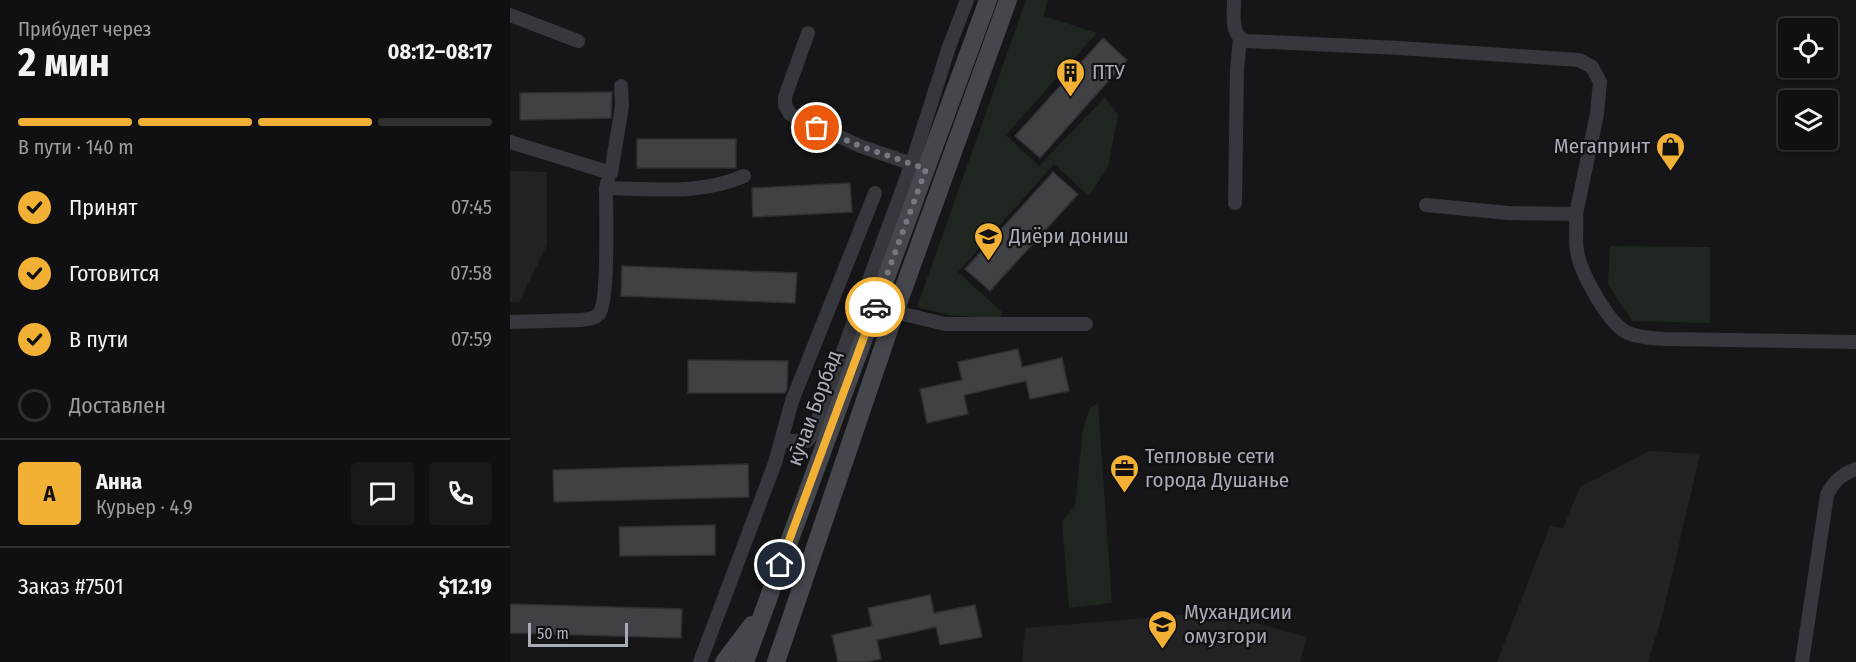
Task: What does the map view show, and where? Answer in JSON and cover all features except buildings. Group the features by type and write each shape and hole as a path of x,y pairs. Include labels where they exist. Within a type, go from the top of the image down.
{"main road":[{"name":"кӯчаи Борбад","path":"745,662 919,166 988,0"},
{"path":"778,659 895,312 1008,0"},
{"path":"724,662 764,609"}],"street":[{"path":"782,441 807,441 813,433 919,166 967,0"},
{"path":"1234,0 1233,22 1240,38 1237,70 1235,203"},
{"path":"510,15 578,41"},
{"path":"808,33 785,97 785,105 790,114 860,146 919,166"},
{"path":"1240,38 1246,41 1578,60 1587,64 1597,73 1600,82 1597,114 1576,214 1577,252 1584,273 1611,319 1626,332 1642,337 1856,342"},
{"path":"510,322 581,320 591,319 599,314 605,294 606,188 611,172 622,106 621,86"},
{"path":"510,142 611,172"},
{"path":"606,188 691,189 711,187 744,176"},
{"path":"700,662 782,441 792,401 875,193"},
{"path":"1426,205 1508,213 1576,214"},
{"path":"895,312 945,324 1086,324"},
{"path":"1802,662 1827,495 1832,484 1845,473 1856,469"}],"shaded area":[{"path":"1026,0 1048,0 1044,16 1097,33 1006,135 1039,166 1105,97 1118,115 1108,167 1089,196 1054,164 958,272 1002,312 1001,319 948,315 917,307"},
{"path":"510,171 547,172 547,245 519,302 510,302"},
{"path":"1610,246 1710,247 1710,323 1632,321 1608,285"},
{"path":"1098,403 1112,603 1069,608 1062,521 1075,506 1083,428 1090,408"},
{"path":"1649,451 1700,454 1663,613 1648,662 1497,662 1550,526 1563,528 1580,487"},
{"name":"Мухандисии омузгори","path":"1216,612 1307,637 1300,662 1022,662 1025,628"}],"way so far":[{"path":"817,128 926,169 875,307"}],"place":[{"name":"ПТУ","path":"1071,98"},
{"name":"Мегапринт","path":"1671,172"},
{"name":"Диёри дониш","path":"988,262"},
{"name":"Тепловые сети города Душанье","path":"1124,494"},
{"name":"Мухандисии омузгори","path":"1163,650"}],"route":[{"path":"780,565 875,307"}]}
